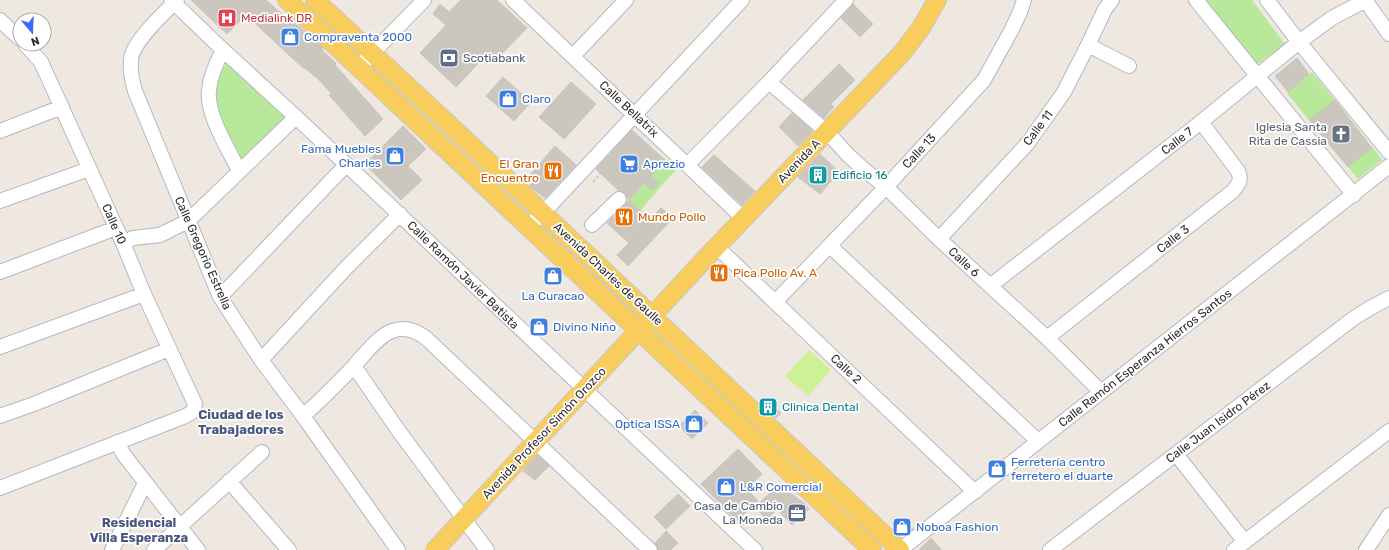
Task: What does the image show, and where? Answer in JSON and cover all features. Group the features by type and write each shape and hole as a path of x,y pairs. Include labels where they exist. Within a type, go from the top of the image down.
{"main road":[{"name":"Avenida Charles de Gaulle","path":"287,0 872,550"},
{"name":"Avenida Charles de Gaulle","path":"315,0 900,550"},
{"name":"Avenida A","path":"652,316 902,53 921,28 937,0"},
{"name":"Avenida Profesor Simón Orozco","path":"435,550 652,316"}],"street":[{"path":"358,68 424,0"},
{"path":"573,56 626,0"},
{"path":"529,226 543,213 742,0"},
{"path":"688,164 769,82 846,0"},
{"name":"Calle 13","path":"775,302 886,187 984,80 1012,29 1024,0"},
{"name":"Calle 11","path":"939,239 1028,143 1064,92 1105,9 1112,0"},
{"path":"1196,0 1354,194"},
{"path":"1267,0 1299,42 1389,152"},
{"path":"1366,0 1389,34"},
{"name":"Calle 7","path":"990,286 1201,122 1299,42 1332,18 1366,0"},
{"name":"Calle Ramón Javier Batista","path":"174,1 223,50 400,214 584,390 755,550"},
{"name":"Calle Gregorio Estrella","path":"174,1 142,37 134,50 131,60 131,78 188,221 220,297 261,360 303,416 398,550"},
{"name":"Calle Bellatrix","path":"519,2 573,56 744,219"},
{"path":"0,20 12,31"},
{"path":"1088,45 1129,66"},
{"path":"223,50 211,78 208,93 209,106 213,118 239,171"},
{"name":"Calle 10","path":"32,52 40,62 62,107 123,243 144,294 195,404 191,413 183,417 117,442"},
{"name":"Calle 6","path":"769,82 826,132 849,156 886,187 939,239 1047,338 1101,392"},
{"path":"0,130 62,107"},
{"path":"123,243 133,238 160,235 188,221 296,117"},
{"name":"Calle 3","path":"1047,338 1233,191 1239,184 1240,177 1238,171 1201,122"},
{"path":"220,297 346,165"},
{"name":"Calle Ramón Esperanza Hierros Santos","path":"900,550 1389,166"},
{"path":"0,201 89,169"},
{"path":"592,225 619,199"},
{"path":"261,360 345,268 400,214"},
{"path":"0,272 116,228"},
{"path":"830,246 1038,441"},
{"name":"Calle 2","path":"717,247 975,492"},
{"path":"0,347 144,294"},
{"name":"Calle Juan Isidro Pérez","path":"1050,550 1354,318 1389,298"},
{"path":"303,416 379,339 393,330 413,330 426,339 536,441 650,550"},
{"path":"0,416 169,349"},
{"path":"354,366 398,430 487,550"},
{"path":"1176,454 1239,546 1389,431"},
{"path":"0,488 117,442 124,455 198,550"},
{"path":"154,550 262,452"},
{"path":"229,481 288,550"},
{"path":"112,550 145,483"},
{"path":"1366,550 1389,515"}],"path":[{"path":"593,182 600,174"}],"green space":[{"path":"1199,0 1252,0 1285,44 1252,68"},
{"path":"227,62 292,122 245,169 215,120 213,87"},
{"path":"1312,72 1335,100 1309,120 1287,93"},
{"path":"1372,147 1382,160 1358,179 1348,167"},
{"path":"666,159 677,169 641,210 629,200"},
{"path":"809,350 831,370 808,396 785,376"}],"building":[{"path":"191,0 266,0 323,48 322,50 336,63 335,65 383,119 365,136 329,95 331,93 319,80 305,68 304,69 246,15 227,34"},
{"path":"461,0 497,0 527,28 493,63 485,56 456,87 420,53 446,25 433,14 440,4 449,12"},
{"path":"853,4 873,24 860,37 841,18"},
{"path":"1297,58 1309,74 1288,92 1275,76"},
{"path":"839,64 855,80 831,104 834,107 824,118 803,100"},
{"name":"Claro","path":"503,77 531,102 514,121 486,96"},
{"path":"571,82 596,104 564,139 539,117"},
{"name":"Iglesia Santa Rita de Cassia","path":"1335,100 1372,148 1348,167 1309,120"},
{"path":"792,113 812,130 812,132 798,146 779,127"},
{"name":"Fama Muebles Charles","path":"403,126 426,149 408,166 422,180 401,200 365,164"},
{"name":"Aprezio","path":"632,130 665,160 651,176 659,183 653,190 644,183 629,200 625,193 619,191 596,169"},
{"name":"El Gran Encuentro","path":"555,146 576,165 545,198 529,186 533,181 528,177"},
{"name":"Edificio 16","path":"820,154 839,172 820,194 798,177"},
{"path":"714,155 755,191 742,205 702,167"},
{"path":"629,200 650,219 661,208 673,218 628,266 617,255 629,243 607,223"},
{"name":"Pica Pollo Av. A","path":"721,264 728,271 716,283 709,275"},
{"path":"769,402 781,413 776,418 764,407"},
{"name":"Optica ISSA","path":"695,410 708,423 692,439 679,426"},
{"name":"L&R Comercial","path":"738,449 762,474 747,489 758,501 737,521 701,484"},
{"path":"537,455 549,466 535,480 523,471"},
{"path":"774,489 778,493 787,491 804,503 809,509 792,525 777,509 767,520 755,507"},
{"path":"678,494 690,506 666,529 654,517"},
{"name":"Noboa Fashion","path":"900,521 904,525 907,522 913,529 906,535 899,534 893,528"},
{"path":"666,531 678,543 671,550 658,550 655,543"},
{"path":"931,538 942,550 919,550"}],"place":[{"name":"Medialink DR","path":"227,18"},
{"name":"Compraventa 2000","path":"290,37"},
{"name":"Scotiabank","path":"449,58"},
{"name":"Claro","path":"508,99"},
{"name":"Iglesia Santa Rita de Cassia","path":"1341,134"},
{"name":"Fama Muebles Charles","path":"395,156"},
{"name":"Aprezio","path":"629,164"},
{"name":"El Gran Encuentro","path":"553,171"},
{"name":"Edificio 16","path":"818,175"},
{"name":"Mundo Pollo","path":"624,217"},
{"name":"Pica Pollo Av. A","path":"719,273"},
{"name":"La Curacao","path":"553,276"},
{"name":"Divino Niño","path":"539,327"},
{"name":"Clinica Dental","path":"768,407"},
{"name":"Optica ISSA","path":"694,424"},
{"name":"Ferretería centro ferretero el duarte","path":"997,469"},
{"name":"L&R Comercial","path":"726,487"},
{"name":"Casa de Cambio La Moneda","path":"797,513"},
{"name":"Noboa Fashion","path":"902,527"}],"district":[{"name":"Ciudad de los Trabajadores","path":"241,422"},
{"name":"Residencial Villa Esperanza","path":"139,530"}]}
